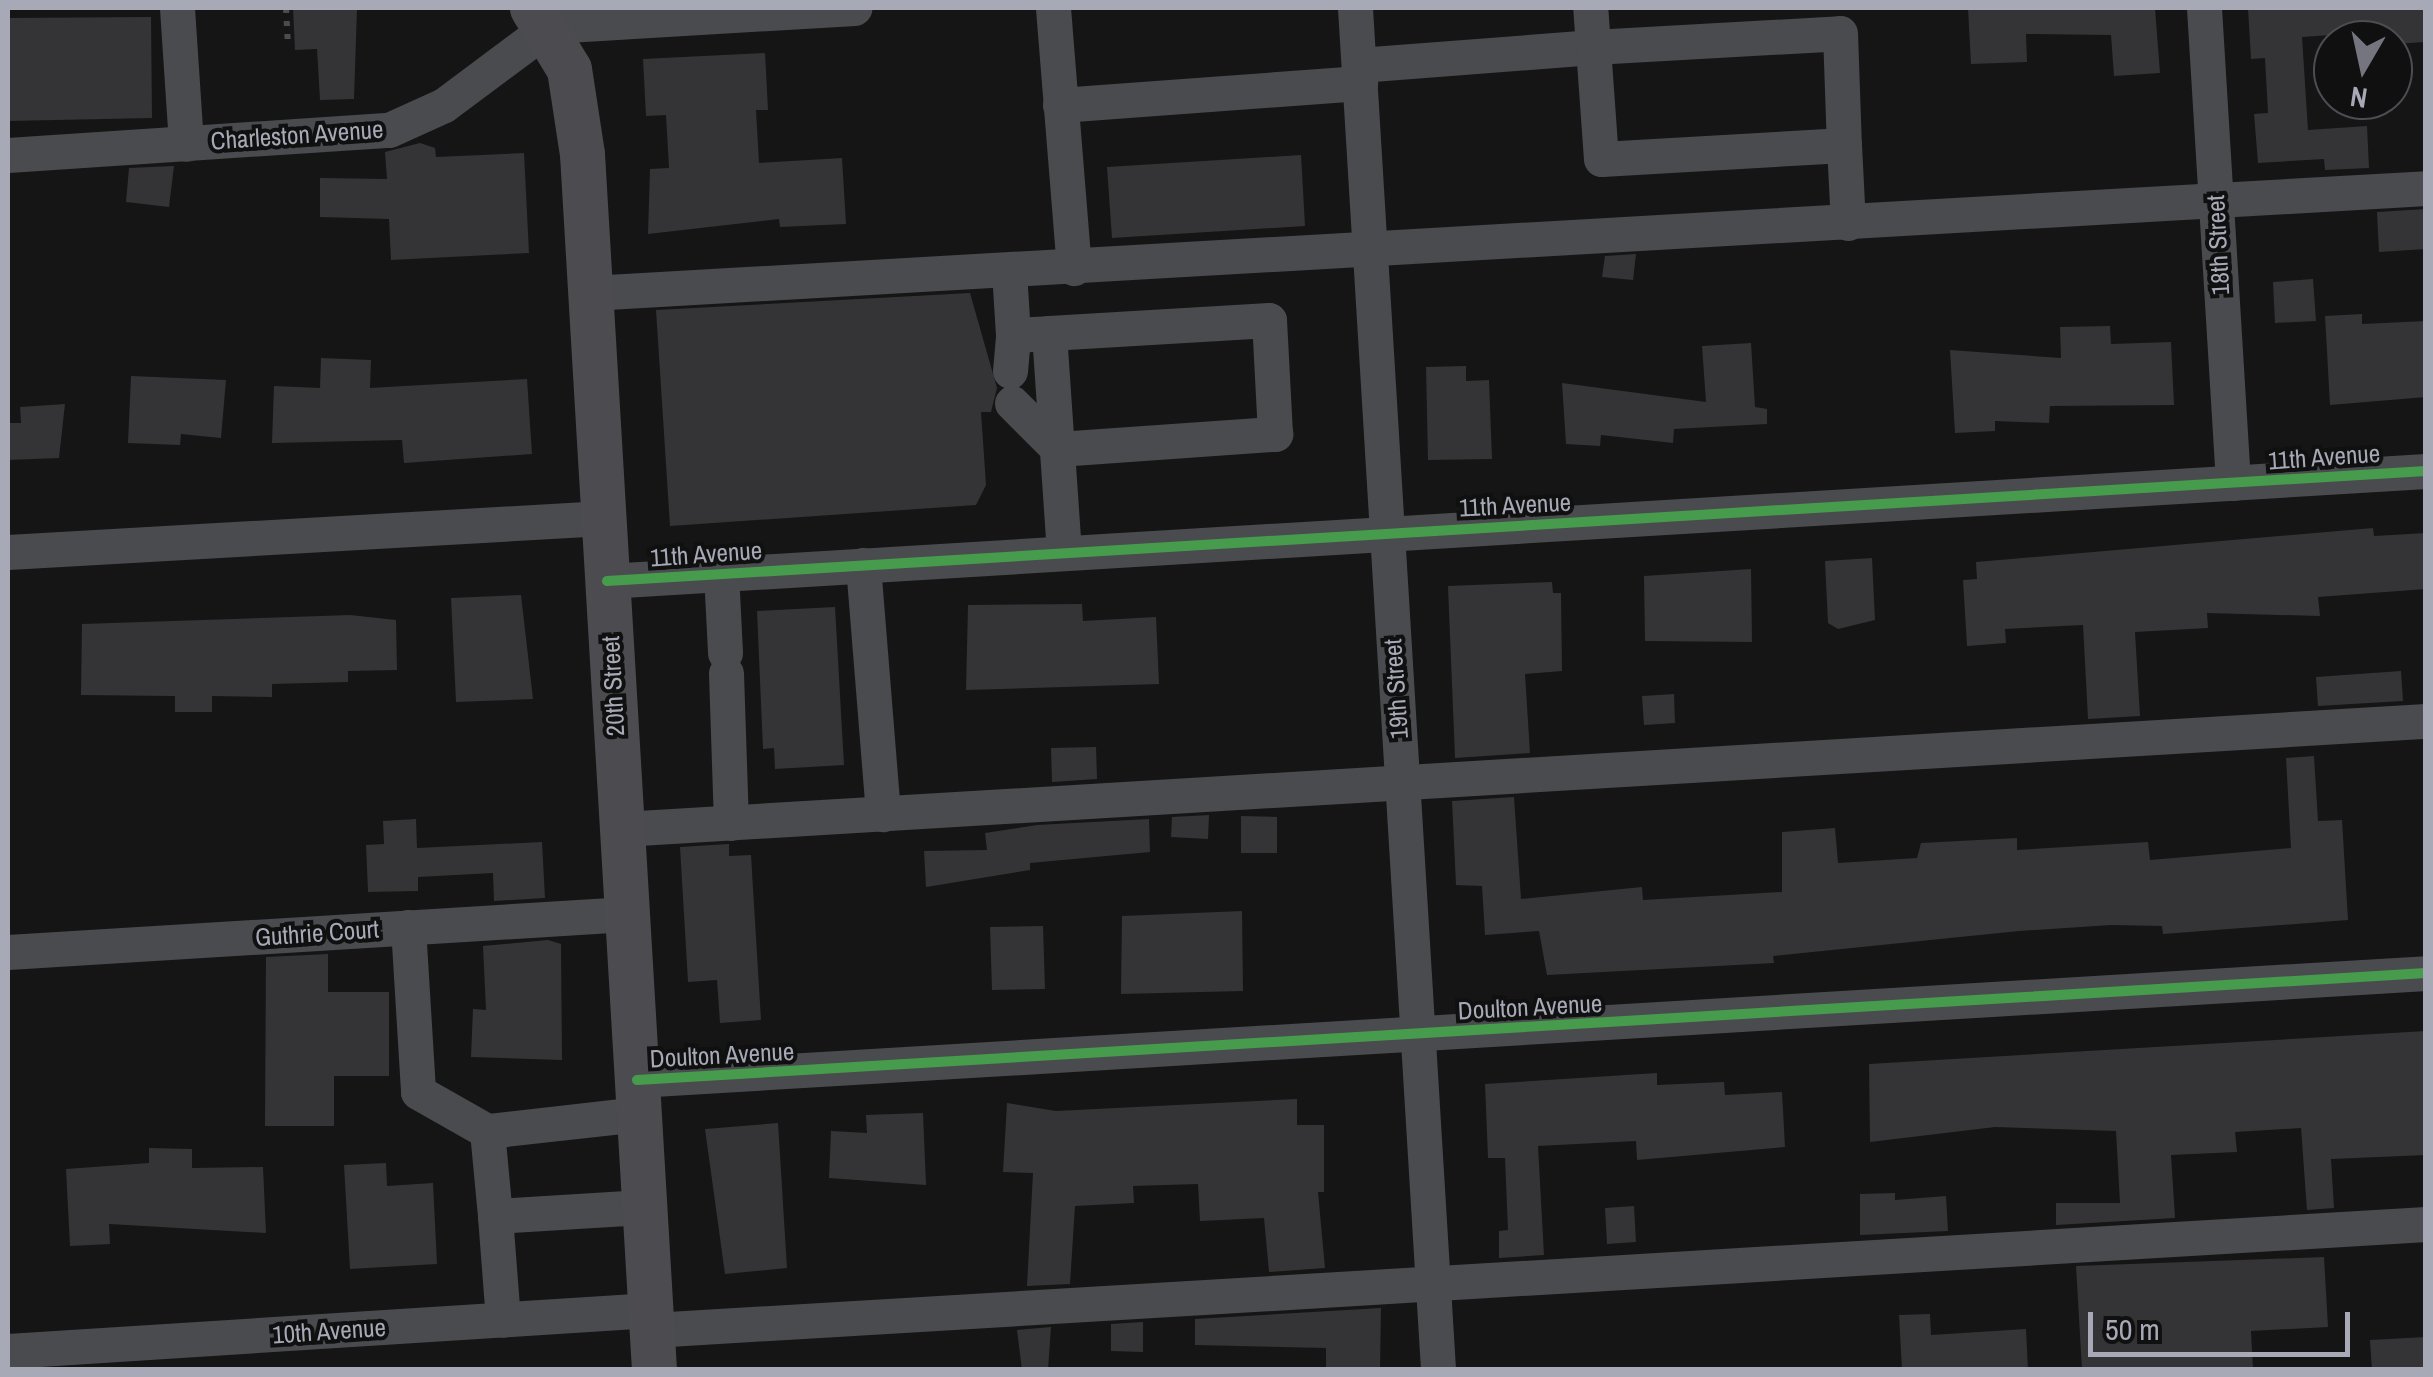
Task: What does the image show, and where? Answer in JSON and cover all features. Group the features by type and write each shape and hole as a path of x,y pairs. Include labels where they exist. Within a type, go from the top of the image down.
{"main road":[{"name":"20th Street","path":"545,14 574,96 590,293 652,1337"}],"street":[{"path":"178,8 186,144"},
{"path":"545,14 854,8"},
{"path":"1053,8 1074,268"},
{"name":"19th Street","path":"1355,8 1438,1370"},
{"path":"1590,8 1601,159 1844,146"},
{"name":"18th Street","path":"2204,8 2232,483"},
{"name":"Charleston Avenue","path":"8,155 388,130 444,105 545,14"},
{"path":"1060,105 1594,47 1840,33 1848,223"},
{"path":"590,293 1370,252 2426,188"},
{"path":"1009,271 1014,335 1011,386 1058,449"},
{"path":"1014,335 1268,320 1275,434 1058,449"},
{"path":"1049,333 1064,552"},
{"name":"11th Avenue","path":"607,580 2426,471"},
{"path":"8,552 603,518"},
{"path":"863,565 883,814"},
{"path":"721,573 731,823"},
{"path":"622,829 2426,722"},
{"name":"Guthrie Court","path":"8,952 627,914"},
{"path":"408,928 418,1092 486,1131 503,1320"},
{"name":"Doulton Avenue","path":"486,1131 638,1097 1416,1034 2426,973"},
{"path":"495,1216 643,1207"},
{"name":"10th Avenue","path":"8,1351 503,1320 652,1337 1432,1284 2426,1224"}],"path":[{"path":"286,8 290,22 288,46"}],"building":[{"path":"293,8 357,8 354,99 320,100 317,49 295,50"},
{"path":"1968,8 2155,8 2160,73 2114,76 2111,35 2026,34 2027,62 1971,64"},
{"path":"2248,8 2424,8 2426,42 2413,43 2413,20 2313,20 2313,36 2302,37 2308,130 2367,126 2369,168 2325,170 2324,159 2258,163 2254,114 2268,113 2265,58 2251,59"},
{"path":"151,17 152,118 8,121 8,18"},
{"path":"765,53 768,110 756,110 759,163 842,158 846,224 780,227 779,219 648,234 650,169 669,168 666,115 646,116 643,59"},
{"path":"420,143 435,148 436,157 524,153 529,253 391,260 389,219 320,217 320,178 387,179 385,152"},
{"path":"1301,155 1305,226 1112,238 1107,167"},
{"path":"174,166 169,207 126,202 129,168"},
{"path":"2426,209 2426,249 2379,252 2377,212"},
{"path":"1636,254 1633,280 1602,277 1605,256"},
{"path":"2313,279 2316,321 2275,323 2273,282"},
{"path":"970,293 997,388 991,412 981,412 986,485 976,505 670,526 656,310"},
{"path":"2362,314 2362,324 2426,321 2426,397 2330,405 2325,316"},
{"path":"2110,326 2111,344 2171,342 2174,405 2050,406 2049,423 1995,421 1995,431 1955,433 1950,350 2061,358 2060,327"},
{"path":"1751,343 1755,407 1767,409 1767,424 1674,429 1673,443 1601,435 1600,446 1566,444 1562,383 1706,402 1702,346"},
{"path":"321,358 371,360 370,388 527,379 532,454 404,463 402,440 272,443 274,386 320,388"},
{"path":"1466,366 1466,381 1489,380 1492,459 1428,460 1426,367"},
{"path":"131,376 226,380 221,438 181,434 180,445 128,443"},
{"path":"65,404 59,458 8,460 8,423 21,423 20,407"},
{"path":"2373,528 2374,536 2426,533 2426,589 2318,597 2320,616 2207,613 2208,628 2135,632 2140,716 2088,719 2083,625 2005,629 2006,643 1967,646 1963,580 1977,579 1976,562"},
{"path":"1872,558 1875,620 1838,629 1828,623 1825,561"},
{"path":"1751,569 1752,642 1645,641 1644,576"},
{"path":"1552,582 1553,593 1561,593 1562,671 1525,674 1530,753 1455,758 1448,586"},
{"path":"521,595 533,699 456,702 451,598"},
{"path":"1082,604 1083,621 1156,617 1159,684 966,690 968,605"},
{"path":"835,607 844,765 775,769 774,748 763,749 757,611"},
{"path":"350,615 396,620 397,670 348,671 348,682 272,684 272,697 212,696 212,712 175,712 175,696 81,695 82,624"},
{"path":"2401,671 2403,701 2318,706 2316,677"},
{"path":"1674,694 1675,723 1644,725 1642,696"},
{"path":"1096,747 1097,779 1052,782 1051,748"},
{"path":"2314,756 2318,821 2342,820 2348,920 2163,934 2162,926 2019,931 1773,956 1774,963 1547,975 1539,931 1485,935 1482,886 1456,885 1452,801 1514,797 1521,899 1642,887 1643,900 1782,892 1782,832 1835,828 1838,863 1917,858 1921,843 2017,838 2017,850 2148,842 2150,860 2291,848 2286,758"},
{"path":"1209,815 1208,839 1171,837 1172,817"},
{"path":"1241,816 1277,817 1277,853 1241,853"},
{"path":"416,819 417,848 542,842 545,898 494,901 493,873 418,877 418,891 368,892 366,845 384,844 383,821"},
{"path":"1149,819 1150,852 1030,863 1030,870 926,887 924,851 987,850 985,833 1037,825"},
{"path":"729,844 729,856 751,855 761,1020 720,1023 717,980 688,982 680,847"},
{"path":"1242,911 1243,991 1121,994 1122,916"},
{"path":"1043,926 1045,989 992,990 990,927"},
{"path":"548,940 561,944 562,1060 471,1057 473,1009 486,1010 483,946"},
{"path":"328,954 328,992 389,992 389,1076 334,1076 334,1126 265,1126 266,957"},
{"path":"2426,1031 2426,1155 2331,1159 2334,1208 2307,1210 2301,1128 2235,1132 2237,1152 2171,1155 2175,1218 2056,1225 2056,1203 2120,1203 2116,1131 1995,1127 1870,1142 1869,1064"},
{"path":"1657,1073 1657,1085 1724,1082 1725,1095 1782,1092 1785,1147 1637,1160 1636,1141 1538,1146 1544,1255 1499,1258 1499,1231 1508,1230 1505,1158 1488,1158 1485,1084"},
{"path":"1297,1099 1297,1125 1324,1125 1324,1192 1318,1192 1325,1268 1269,1272 1264,1218 1200,1221 1198,1184 1133,1186 1134,1203 1075,1206 1070,1284 1027,1286 1033,1173 1003,1172 1007,1103 1056,1111"},
{"path":"923,1113 926,1185 829,1178 831,1131 867,1133 866,1115"},
{"path":"778,1123 787,1268 725,1274 705,1129"},
{"path":"149,1148 192,1149 192,1168 263,1167 266,1233 109,1224 110,1244 70,1246 66,1169 149,1163"},
{"path":"386,1163 387,1186 433,1183 437,1264 350,1269 344,1165"},
{"path":"1895,1193 1895,1200 1946,1196 1948,1231 1860,1235 1860,1194"},
{"path":"1634,1206 1636,1242 1607,1244 1605,1208"},
{"path":"2324,1257 2328,1327 2251,1331 2253,1370 2082,1370 2076,1266"},
{"path":"1381,1308 1380,1370 1326,1370 1326,1348 1195,1345 1195,1319"},
{"path":"1930,1314 1931,1335 2026,1329 2028,1370 1902,1370 1899,1315"},
{"path":"1143,1322 1143,1352 1111,1351 1111,1324"},
{"path":"1051,1327 1048,1370 1022,1370 1017,1330"},
{"path":"2426,1337 2426,1370 2372,1370 2370,1340"}],"cycle path":[{"path":"607,581 2426,471"},
{"path":"637,1080 2426,973"}]}
